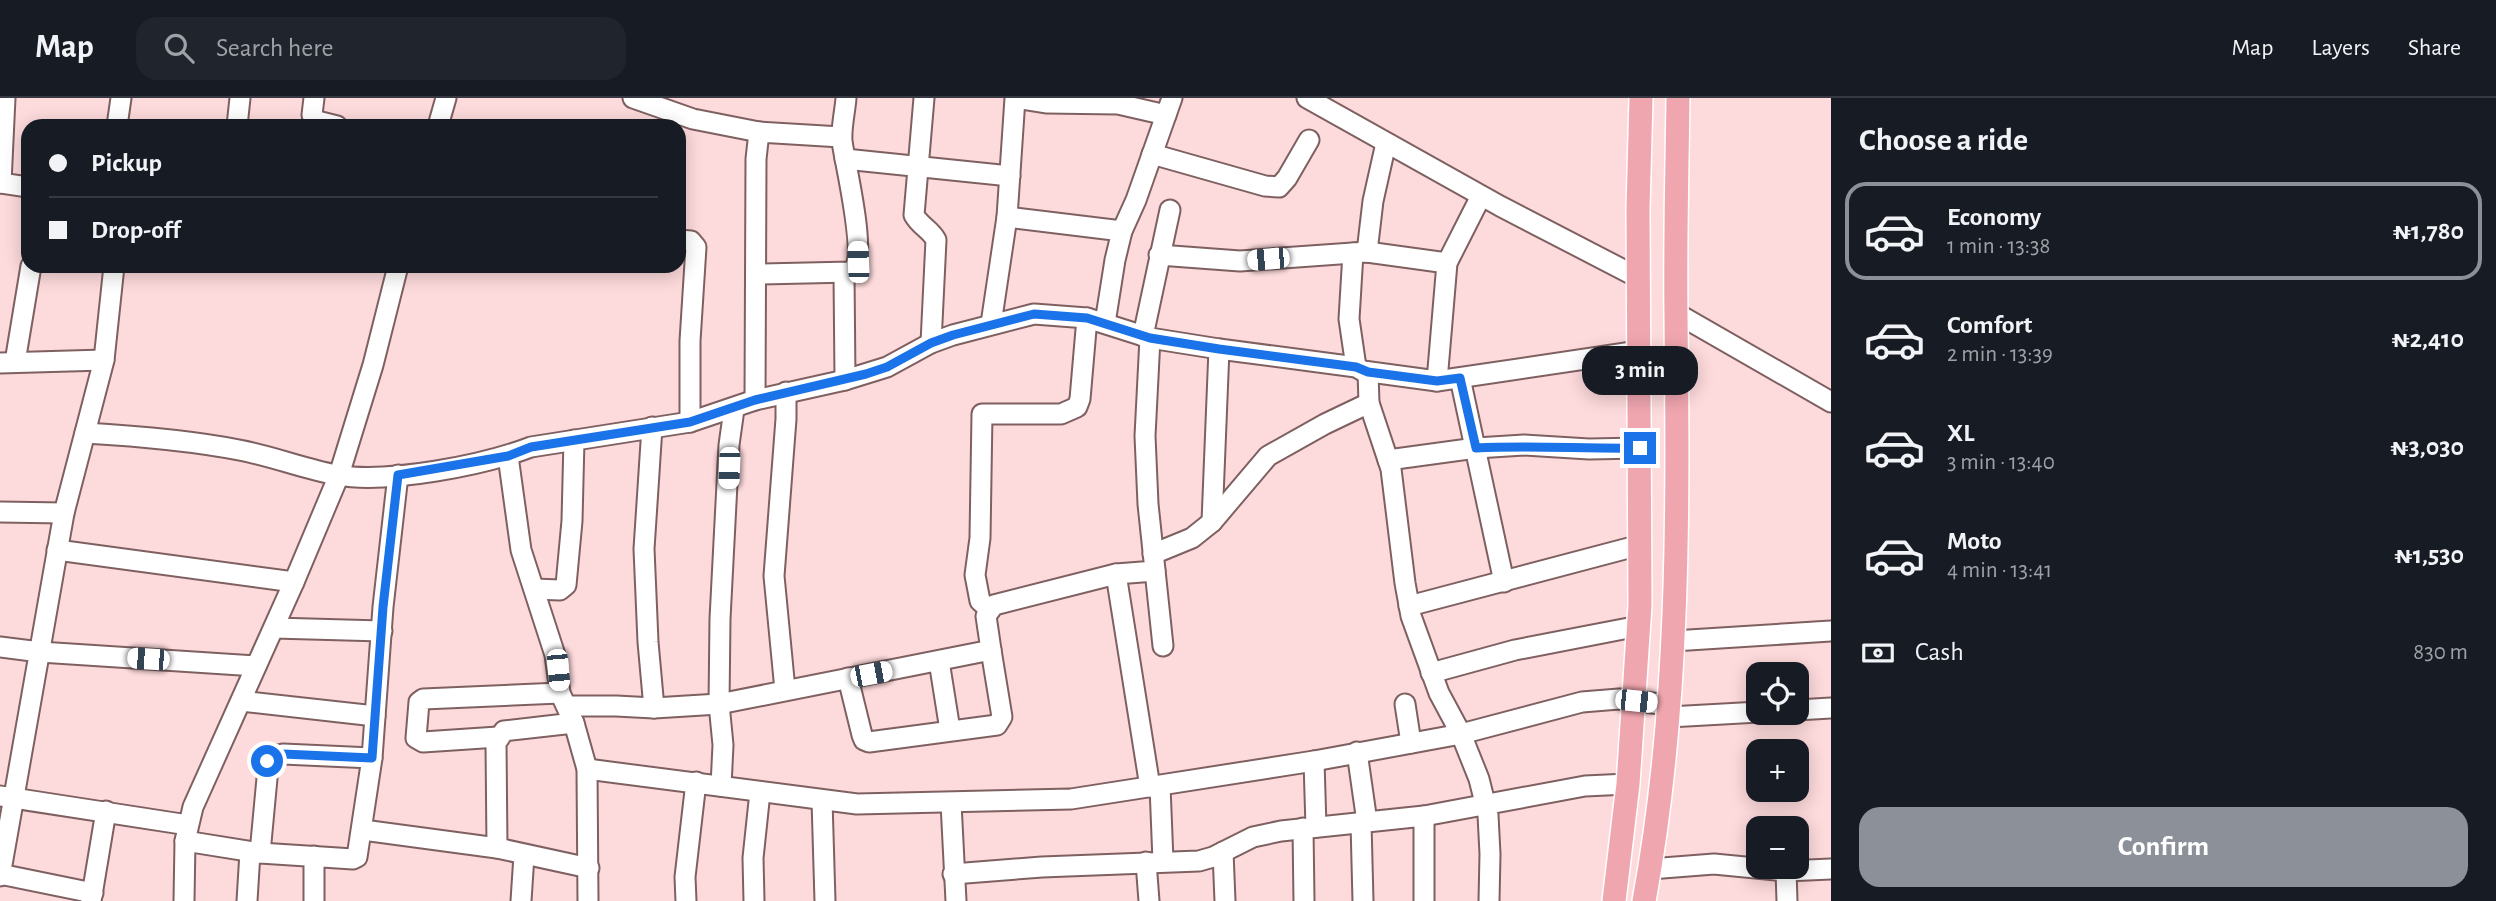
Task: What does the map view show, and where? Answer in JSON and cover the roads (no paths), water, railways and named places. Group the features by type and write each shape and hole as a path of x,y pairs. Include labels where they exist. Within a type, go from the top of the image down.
{"main road":[{"path":"1614,901 1636,701 1639,626 1641,98"},
{"path":"1644,901 1665,760 1678,534 1678,98"}],"street":[{"path":"5,98 1,183 21,186"},
{"path":"118,119 121,98"},
{"path":"238,119 240,98"},
{"path":"314,98 312,115 315,119"},
{"path":"440,119 446,98"},
{"path":"633,98 693,119 759,132 841,138"},
{"path":"757,274 844,273 856,269 857,229 841,138 846,98"},
{"path":"924,98 914,215 919,223 933,234 937,248 931,343"},
{"path":"990,610 979,601 975,575 980,538 982,414 1061,414 1077,407 1096,320 1122,231 1136,200 1169,107 1046,103 1016,98 1007,217 991,324"},
{"path":"1307,98 1481,195 1639,278"},
{"path":"653,105 653,119"},
{"path":"755,400 756,159 759,132"},
{"path":"1152,154 1265,187 1279,187 1309,139"},
{"path":"1387,143 1360,252 1349,319 1369,402 1388,460 1409,606 1432,673 1479,779 1486,805 1490,854 1489,901"},
{"path":"845,159 1010,176"},
{"path":"1437,381 1447,263 1481,195"},
{"path":"1163,646 1148,504 1145,436 1147,337 1159,255 1170,210"},
{"path":"1007,217 1122,231"},
{"path":"686,241 691,241 696,247 690,341 690,422"},
{"path":"1159,255 1240,261 1360,252 1447,263"},
{"path":"29,273 7,363 104,360"},
{"path":"106,811 92,897 0,875 7,797 40,652 64,513 104,360 113,273"},
{"path":"184,901 187,833 192,807 274,628 339,475 373,365 396,273"},
{"path":"844,273 845,380"},
{"path":"1676,313 1831,402"},
{"path":"85,433 160,438 240,450 339,475 398,475 508,456 531,447 690,422 755,400 845,380 887,367 931,343 1034,314 1096,320 1147,337 1437,381 1639,351"},
{"path":"1212,522 1219,349"},
{"path":"1460,378 1504,582"},
{"path":"785,690 774,576 786,392"},
{"path":"848,678 864,740 998,726 1002,717 986,616 994,605 1154,562 1212,522 1268,456 1369,402"},
{"path":"721,786 723,746 719,704 720,619 734,409"},
{"path":"652,427 644,549 654,708"},
{"path":"534,589 560,590 566,585 572,521 574,440"},
{"path":"1388,460 1476,448 1524,445 1589,449 1640,448"},
{"path":"508,456 521,550 555,654 567,707 587,769 588,901"},
{"path":"7,797 106,811 255,852 353,859 358,857 372,758 398,475"},
{"path":"0,512 64,513"},
{"path":"1409,606 1640,545"},
{"path":"58,550 294,582"},
{"path":"1116,574 1155,787 1154,862 1149,901"},
{"path":"1432,673 1515,650 1639,626"},
{"path":"274,628 382,631"},
{"path":"1673,641 1831,631"},
{"path":"0,647 256,666"},
{"path":"498,737 423,742 418,740 419,702 423,699 567,707 654,708 719,704 991,650"},
{"path":"939,661 950,730"},
{"path":"587,769 857,804 1071,799 1314,761 1461,734 1582,702 1606,699 1636,701 1669,711 1746,712"},
{"path":"241,701 375,716"},
{"path":"1405,704 1411,743"},
{"path":"497,848 498,737 504,731 567,707"},
{"path":"1809,709 1831,708"},
{"path":"1357,752 1364,822 1363,901"},
{"path":"247,901 269,757 283,754 372,758"},
{"path":"1304,901 1314,761"},
{"path":"686,901 685,877 696,782"},
{"path":"953,874 1199,861 1253,837 1309,827 1424,816 1585,786 1628,784"},
{"path":"754,901 753,858 760,792"},
{"path":"822,800 825,901"},
{"path":"951,803 956,901"},
{"path":"1424,816 1424,901"},
{"path":"363,830 497,848 589,868"},
{"path":"1223,852 1225,901"},
{"path":"521,901 524,855"},
{"path":"314,856 314,901"},
{"path":"1650,869 1714,864 1746,867"},
{"path":"1809,870 1831,869"},
{"path":"1786,879 1787,901"}]}
